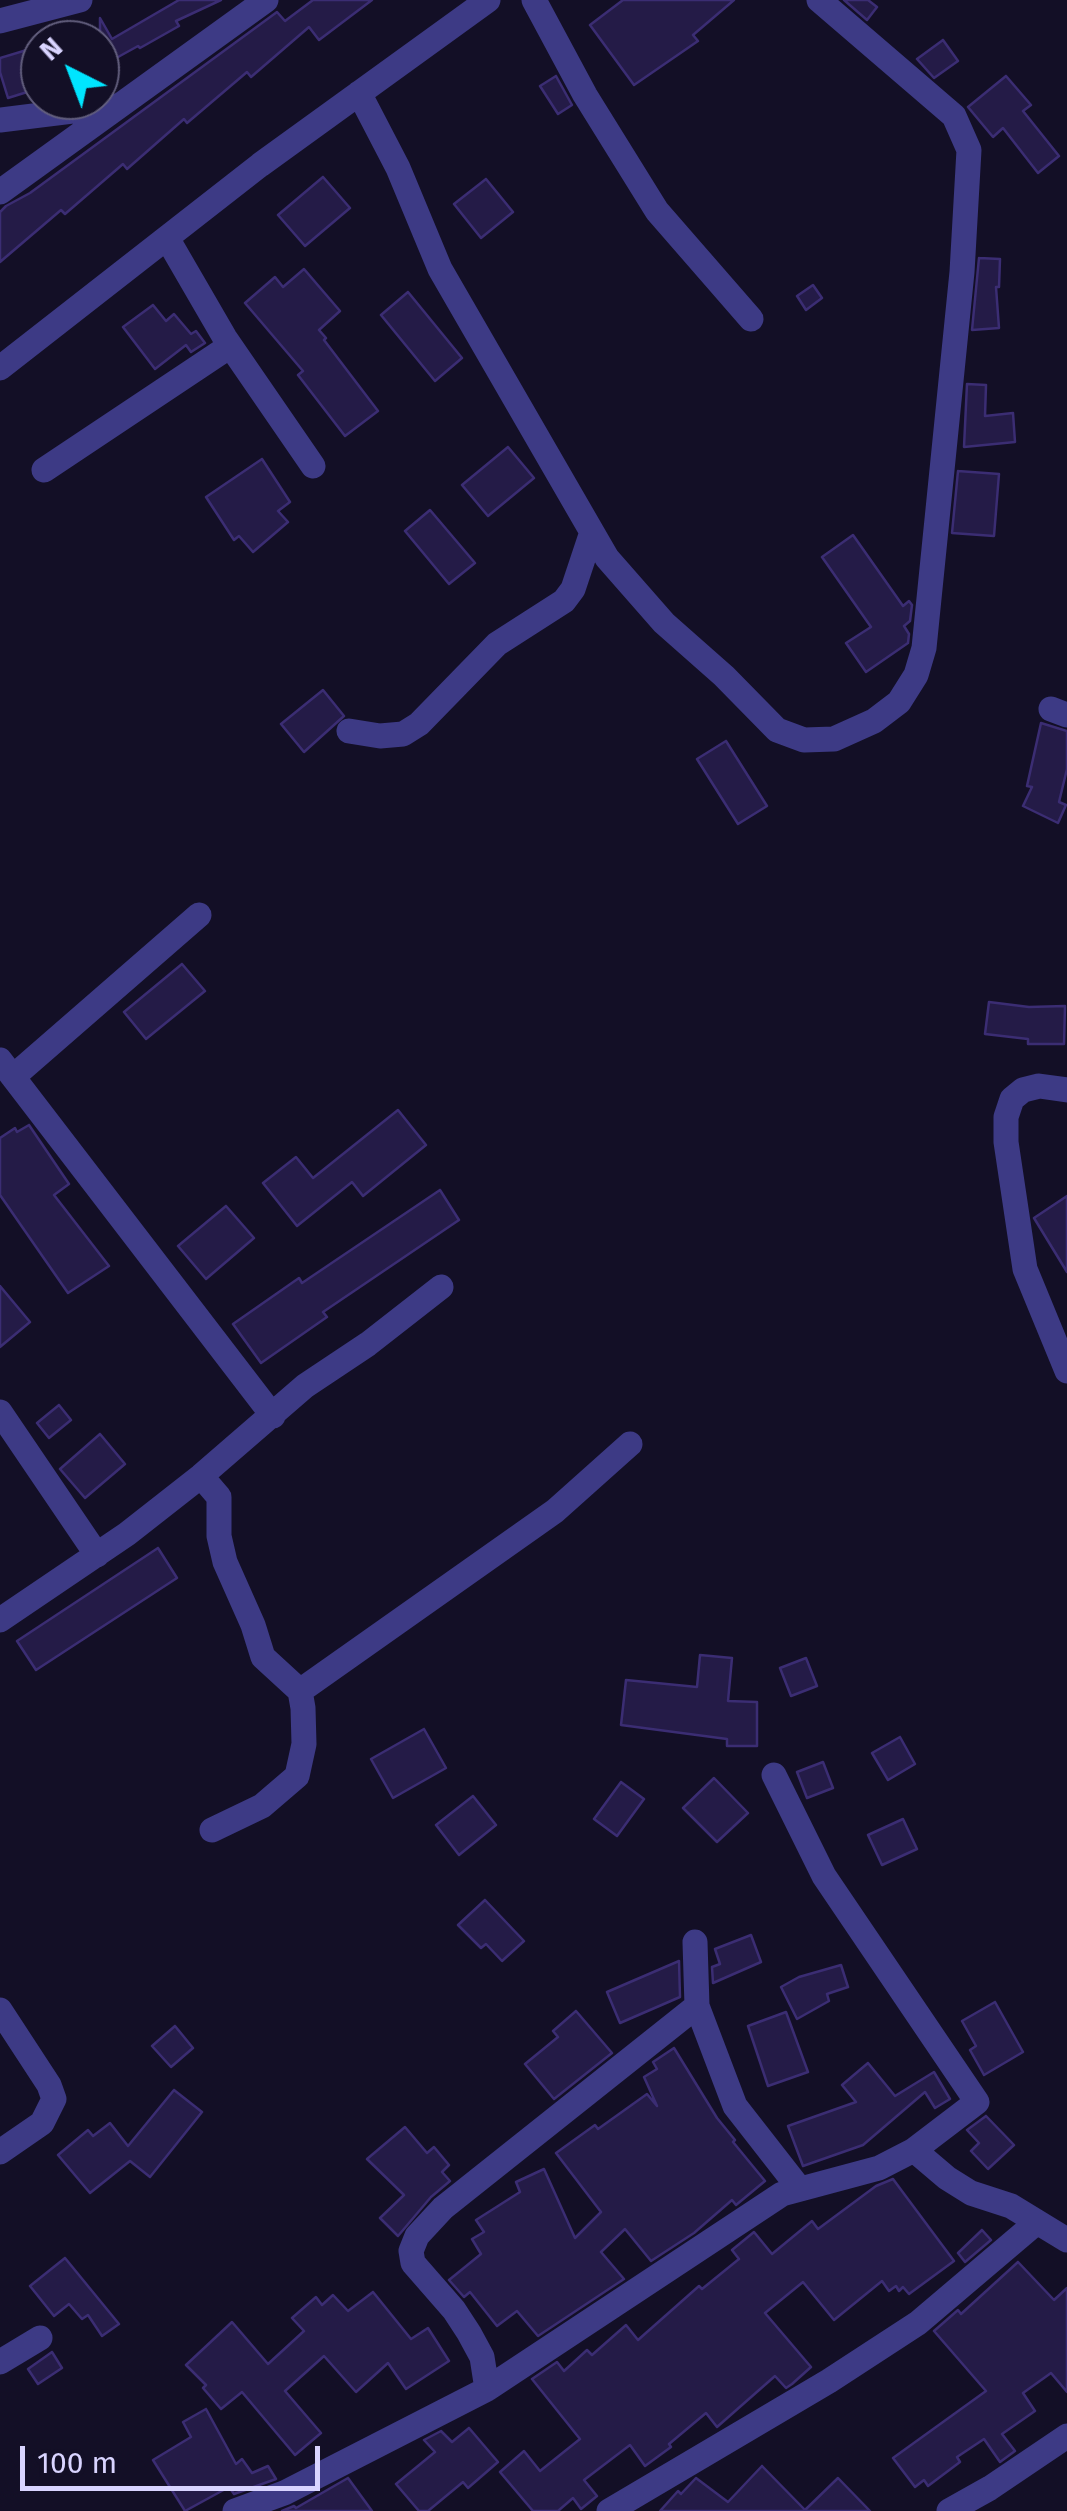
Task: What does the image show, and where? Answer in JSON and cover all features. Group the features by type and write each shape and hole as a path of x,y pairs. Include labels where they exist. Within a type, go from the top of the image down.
{"street":[{"path":"0,21 80,0"},
{"path":"120,105 266,0"},
{"path":"0,368 260,164 488,0"},
{"path":"534,0 584,95 656,211 751,319"},
{"path":"359,93 398,168 440,268 562,486 607,558 664,623 778,730 790,737 834,739 874,721 899,702 916,676 926,634 958,311 969,150 954,116 819,0"},
{"path":"0,192 99,120"},
{"path":"167,238 230,346 313,466"},
{"path":"44,470 230,346"},
{"path":"349,731 380,736 403,734 419,724 497,644 564,601 573,589 592,532"},
{"path":"198,915 7,1068 273,1416"},
{"path":"1067,1090 1038,1086 1023,1090 1012,1099 1006,1117 1006,1142 1025,1269 1067,1371"},
{"path":"0,1620 97,1555 201,1476 305,1386 442,1288"},
{"path":"0,1412 97,1555"},
{"path":"300,1691 555,1511 630,1444"},
{"path":"201,1476 219,1496 224,1562 263,1657 300,1691 304,1744 297,1776 262,1806 212,1830"},
{"path":"235,2511 284,2493 487,2389 782,2194 880,2168 914,2150 977,2102 824,1876 774,1775"},
{"path":"695,1942 697,2006 735,2106 799,2188"},
{"path":"487,2389 482,2358 469,2333 413,2263 410,2251 418,2236 442,2208 697,2006"},
{"path":"0,2010 54,2099 42,2123 0,2152"},
{"path":"914,2150 972,2193 1011,2206 1067,2240"},
{"path":"609,2511 829,2381 918,2323 1037,2222"},
{"path":"0,2362 40,2338"},
{"path":"949,2511 1067,2436"}],"building":[{"path":"179,0 221,0 176,21 179,26 120,56 120,34"},
{"path":"313,0 372,0 319,40 309,27 251,77 247,72 187,123 184,119 127,169 123,164 65,214 61,210 0,262 0,212 6,206 30,193 277,12 285,21"},
{"path":"623,0 734,0 693,35 698,41 634,85 590,25"},
{"path":"844,0 868,0 877,7 867,20"},
{"path":"943,40 958,61 934,78 917,59"},
{"path":"20,52 20,94 8,98 0,58"},
{"path":"556,76 572,105 558,114 540,86"},
{"path":"1006,76 1031,105 1023,111 1059,156 1038,173 1003,128 993,137 968,107"},
{"path":"323,177 350,208 305,246 278,215"},
{"path":"486,179 513,212 481,238 454,204"},
{"path":"979,258 1000,259 996,287 999,328 972,330"},
{"path":"304,269 340,311 319,330 324,340 378,411 345,436 298,375 303,371 245,303 275,277 283,287"},
{"path":"813,285 822,298 806,310 797,296"},
{"path":"408,292 462,358 435,381 381,315"},
{"path":"153,305 166,321 174,314 205,343 191,352 186,345 155,369 123,327"},
{"path":"967,384 986,385 985,416 1013,413 1015,442 964,447"},
{"path":"508,447 534,478 488,516 462,485"},
{"path":"262,459 290,502 278,511 288,522 253,552 239,536 234,540 206,497"},
{"path":"958,471 999,474 994,536 952,533"},
{"path":"430,510 475,563 449,584 405,531"},
{"path":"853,535 903,606 909,601 912,605 910,621 904,626 909,634 908,643 866,672 846,643 871,627 822,557"},
{"path":"323,690 344,716 304,752 281,724"},
{"path":"1041,723 1067,731 1067,769 1059,802 1066,805 1058,823 1023,806 1032,787 1027,786"},
{"path":"726,741 767,806 738,824 697,759"},
{"path":"182,964 205,991 146,1039 124,1012"},
{"path":"989,1002 1065,1006 1064,1044 1028,1044 1028,1039 985,1034"},
{"path":"398,1110 426,1145 363,1196 352,1182 297,1226 263,1183 296,1157 313,1178"},
{"path":"29,1125 69,1184 54,1195 109,1266 68,1293 0,1195 0,1138"},
{"path":"440,1190 459,1220 323,1312 327,1317 261,1363 233,1324 299,1278 302,1283"},
{"path":"1067,1196 1067,1272 1034,1218"},
{"path":"226,1206 254,1238 206,1279 178,1246"},
{"path":"0,1286 30,1322 0,1347"},
{"path":"59,1405 71,1420 49,1438 37,1423"},
{"path":"100,1434 125,1464 85,1498 60,1469"},
{"path":"158,1548 177,1578 36,1670 17,1641"},
{"path":"700,1655 732,1658 728,1701 757,1702 757,1746 727,1746 727,1739 621,1725 626,1680 697,1687"},
{"path":"806,1658 817,1686 791,1696 780,1668"},
{"path":"424,1729 446,1768 393,1798 371,1759"},
{"path":"900,1737 915,1764 888,1780 872,1753"},
{"path":"823,1762 833,1788 807,1798 797,1772"},
{"path":"714,1778 748,1813 717,1842 683,1808"},
{"path":"621,1782 644,1799 617,1836 594,1819"},
{"path":"473,1796 496,1825 459,1855 436,1825"},
{"path":"903,1819 917,1849 882,1865 868,1835"},
{"path":"485,1900 524,1941 502,1961 486,1944 481,1948 458,1925"},
{"path":"751,1935 761,1962 713,1983 712,1967 720,1964 715,1949"},
{"path":"679,1961 680,1997 620,2023 607,1992"},
{"path":"841,1965 848,1987 827,1994 829,2001 797,2019 781,1987 799,1977"},
{"path":"995,2002 1023,2052 984,2075 970,2050 976,2046 962,2021"},
{"path":"576,2011 612,2053 554,2099 525,2064 558,2037 553,2031"},
{"path":"786,2012 808,2072 768,2086 748,2026"},
{"path":"175,2026 193,2048 171,2067 152,2046"},
{"path":"674,2048 733,2142 765,2181 736,2205 732,2200 694,2233 651,2261 625,2229 601,2252 624,2279 538,2336 517,2311 497,2326 470,2292 464,2297 449,2280 481,2254 472,2239 484,2232 476,2220 520,2192 516,2182 544,2169 575,2238 601,2212 556,2153 647,2094 657,2106 644,2077 657,2069 653,2062"},
{"path":"868,2063 895,2096 934,2072 950,2099 935,2108 925,2092 863,2145 803,2166 788,2126 856,2102 842,2085"},
{"path":"174,2090 202,2112 150,2177 130,2161 90,2193 58,2155 88,2130 93,2136 110,2123 128,2146"},
{"path":"986,2116 1014,2145 988,2169 971,2151 979,2143 967,2130"},
{"path":"405,2127 427,2153 434,2147 449,2165 442,2172 450,2181 398,2236 380,2218 404,2195 367,2159"},
{"path":"893,2179 954,2261 909,2294 903,2287 889,2291 882,2281 834,2320 803,2282 765,2313 811,2367 792,2384 786,2388 775,2376 717,2427 706,2413 645,2466 630,2445 584,2480 597,2496 581,2509 573,2498 558,2511 533,2511 500,2472 524,2451 540,2471 580,2439 532,2379 557,2362 564,2371 587,2350 592,2355 626,2325 638,2340 699,2286 702,2289 739,2259 732,2250 754,2232 772,2254 812,2221 818,2229 876,2186"},
{"path":"982,2230 991,2240 965,2262 958,2253"},
{"path":"65,2258 119,2324 102,2336 88,2315 82,2319 69,2304 54,2316 30,2286"},
{"path":"1018,2262 1054,2300 1067,2288 1067,2392 1051,2373 1023,2393 1035,2411 1002,2434 1015,2451 1000,2462 984,2439 957,2457 960,2462 928,2486 924,2480 915,2487 893,2458 986,2391 934,2331 958,2310 961,2314"},
{"path":"373,2292 411,2339 428,2328 449,2361 406,2389 388,2363 356,2392 324,2356 285,2391 321,2433 295,2455 242,2392 221,2409 203,2388 206,2385 186,2365 232,2322 268,2364 304,2331 292,2318 316,2297 322,2305 333,2295 348,2311"},
{"path":"52,2352 62,2368 38,2384 28,2369"},
{"path":"206,2409 236,2464 242,2459 252,2473 268,2466 276,2479 234,2494 229,2487 185,2511 153,2460 191,2437 183,2422"},
{"path":"469,2428 498,2462 468,2488 463,2482 428,2511 419,2511 396,2484 435,2452 424,2440 441,2431 452,2442"},
{"path":"762,2466 805,2510 838,2478 870,2511 660,2511 696,2478 728,2502"},
{"path":"348,2478 372,2511 282,2511 296,2508"}]}
